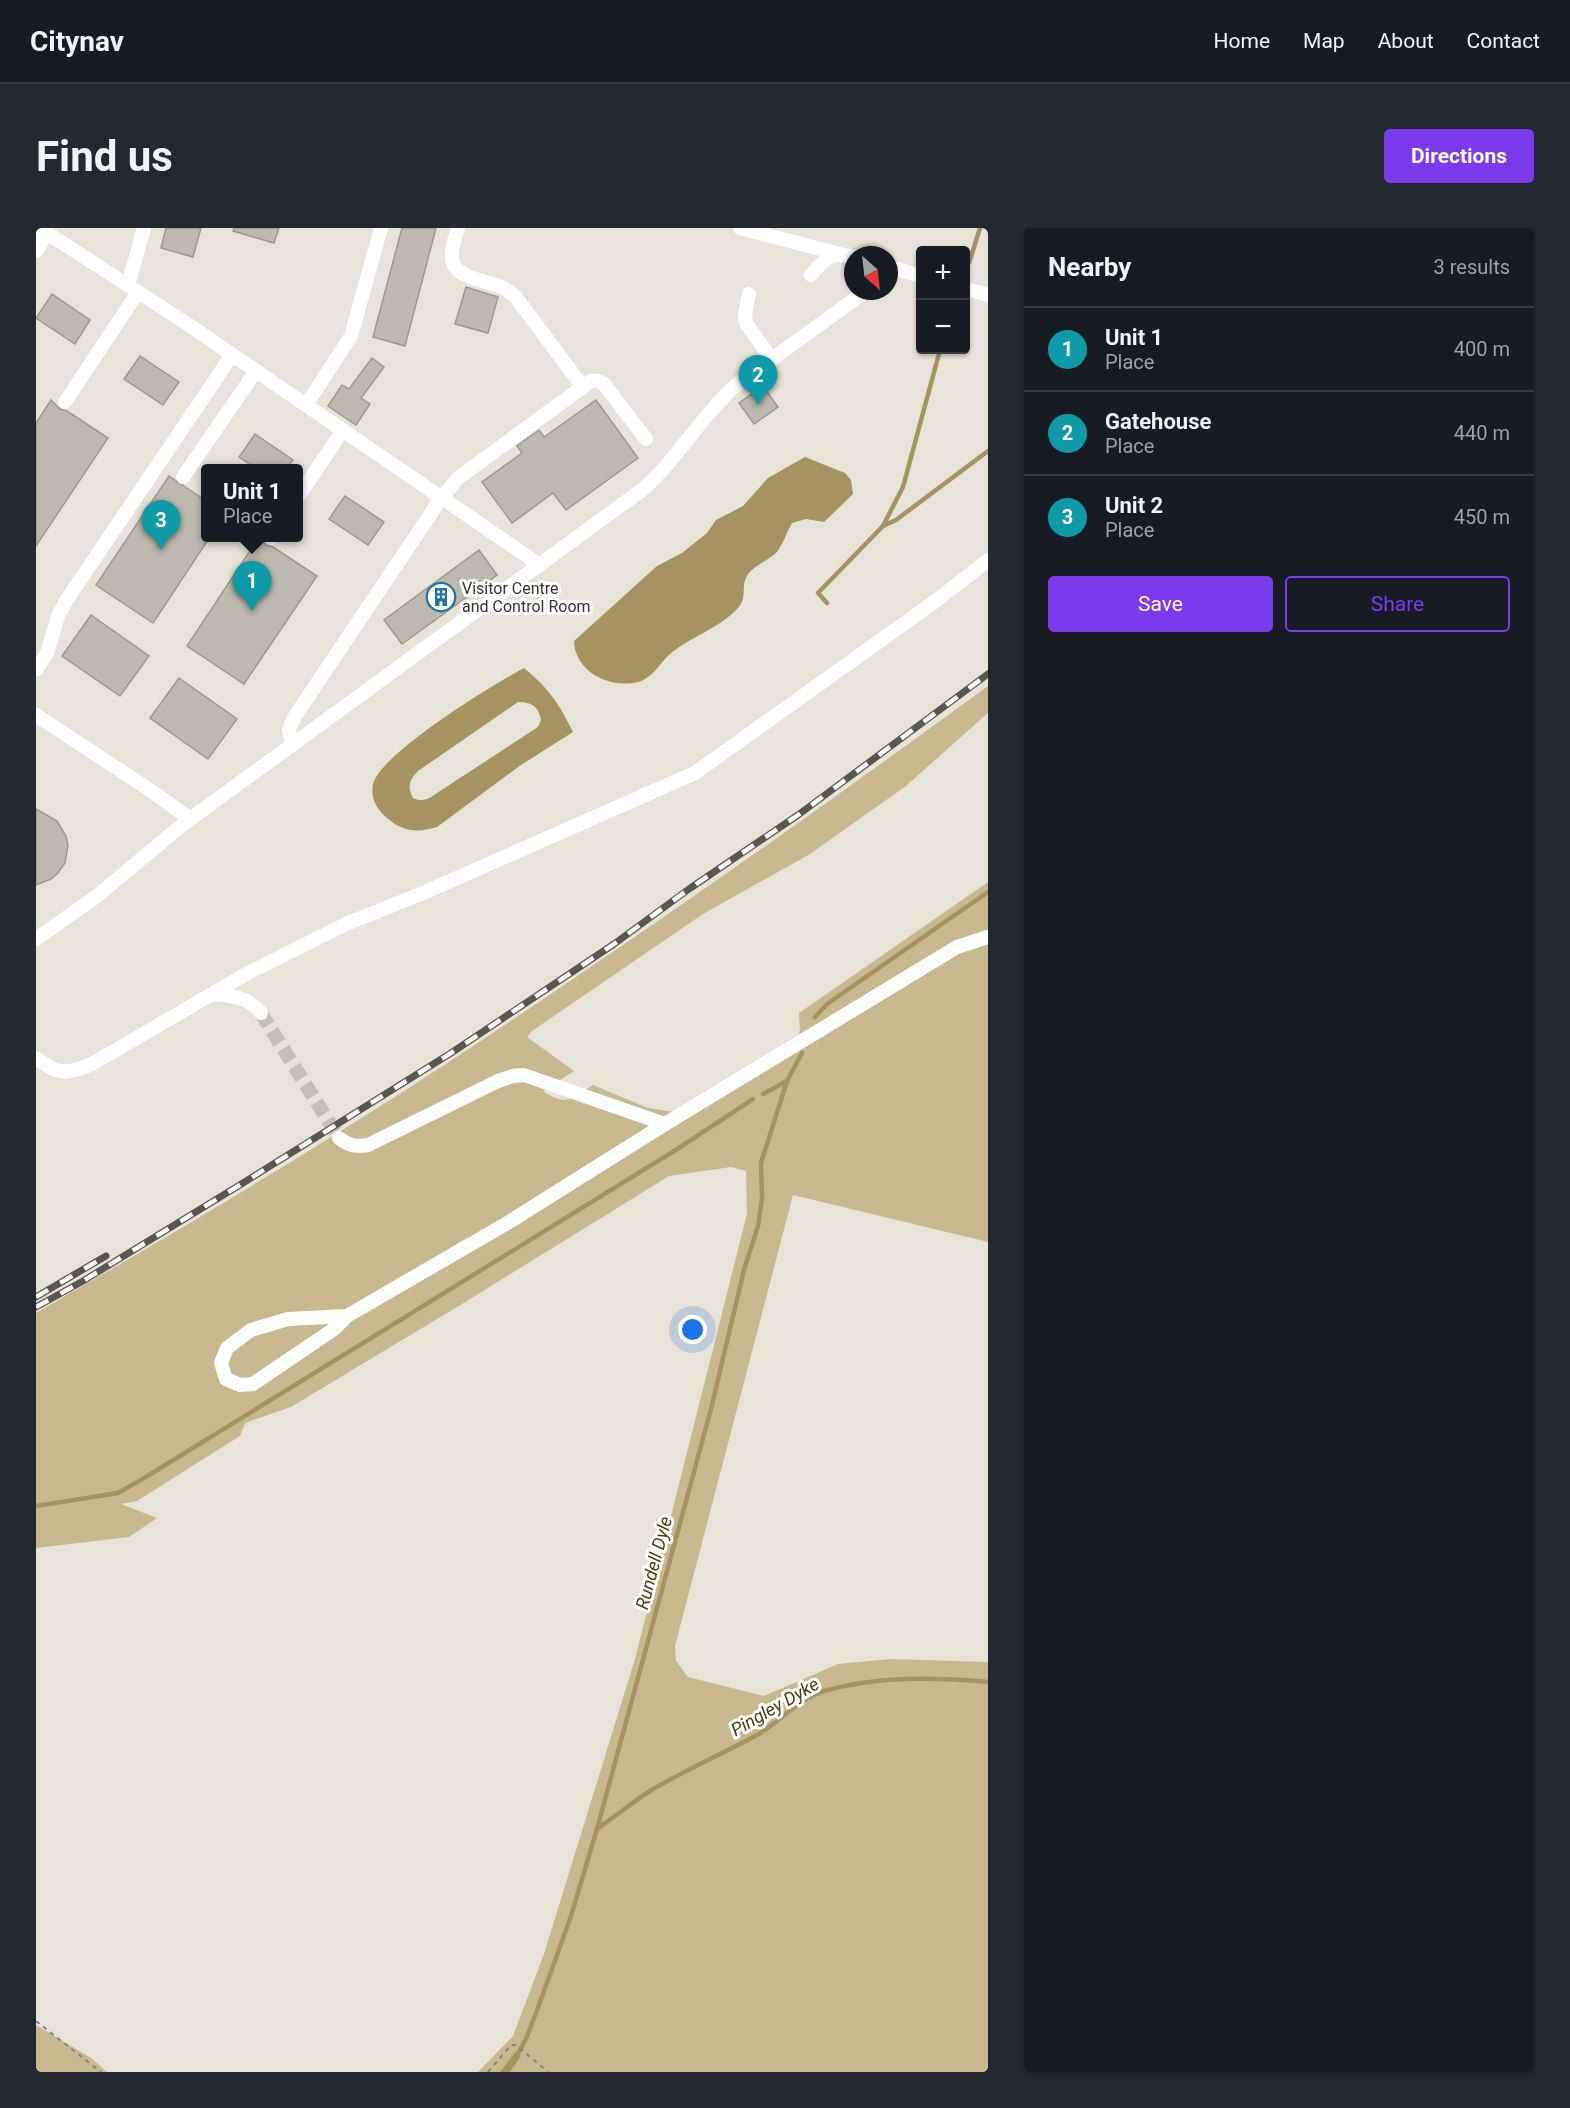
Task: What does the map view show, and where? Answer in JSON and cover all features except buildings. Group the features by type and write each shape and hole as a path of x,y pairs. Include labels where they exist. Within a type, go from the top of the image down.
{"lane":[{"path":"65,402 133,289 144,228"},
{"path":"306,405 351,336 381,228"},
{"path":"458,228 452,252 452,263 466,276 500,286 515,296 582,386"},
{"path":"741,228 844,254"},
{"path":"36,251 42,231 256,371 540,565"},
{"path":"811,275 827,258 844,255"},
{"path":"898,272 916,275"},
{"path":"970,290 988,295"},
{"path":"749,294 745,314 746,323 772,360"},
{"path":"36,939 97,896 146,853 190,819 650,483 721,399 854,300"},
{"path":"36,670 47,653 58,616 66,601 232,355"},
{"path":"183,477 256,371"},
{"path":"292,745 289,730 295,716 442,497 463,474 591,381 604,384 646,439"},
{"path":"303,490 343,430"},
{"path":"36,1058 57,1072 77,1070 292,950 346,924 423,893 695,773 937,600 988,560"},
{"path":"36,716 153,792 190,819"},
{"path":"347,1316 288,1319 251,1330 227,1348 221,1363 226,1379 240,1385 253,1384 334,1329 347,1316 509,1222 957,947 988,937"},
{"path":"212,994 230,995 243,999 254,1004 261,1013"},
{"path":"339,1138 346,1144 356,1147 368,1145 498,1081 524,1075 666,1124"}],"path":[{"path":"36,2021 101,2072"},
{"path":"488,2072 511,2045 516,2044 548,2072"}],"shaded area":[{"path":"805,457 845,473 851,480 853,494 824,522 806,519 792,523 777,552 748,574 744,583 743,600 738,608 722,622 677,649 643,680 627,684 616,683 596,676 587,669 580,661 574,641 657,566 682,553 707,533 716,520 743,506 768,478"},
{"path":"524,668 553,697 573,732 521,765 437,827 410,830 387,818 377,806 372,791 374,781 383,768 398,753 442,719","holes":["518,702 534,706 538,712 541,720 538,727 431,797 421,800 413,798 410,784 418,771"]},
{"path":"988,686 988,713 906,786 810,854 703,914 532,1031 527,1037 574,1071 543,1091 551,1096 563,1100 568,1099 593,1085 648,1108 674,1112 798,1036 799,1013 988,882 988,1242 793,1195 675,1646 676,1661 688,1677 764,1696 838,1664 891,1659 988,1662 988,2072 510,2072 520,2056 515,2052 500,2072 478,2072 513,2036 544,1954 635,1659 747,1214 746,1171 731,1167 669,1176 291,1407 245,1423 240,1436 137,1501 121,1504 157,1518 129,1537 36,1548 36,1313 246,1190 452,1060 722,876"},
{"path":"36,2025 91,2058 107,2072 36,2072"},
{"path":"515,2052 521,2056 510,2072 500,2072"}],"waterway":[{"path":"970,260 980,228"},
{"path":"827,603 818,593 883,526 903,487 939,354"},
{"path":"883,526 896,520 988,451"},
{"path":"815,1017 827,1004 988,892"},
{"name":"Rundell Dyle","path":"516,2057 526,2039 571,1916 597,1829 711,1409 744,1270 758,1226 762,1199 761,1163 787,1081 802,1053"},
{"path":"763,1094 787,1081"},
{"path":"36,1506 118,1493 141,1480 679,1148 753,1099"},
{"name":"Pingley Dyke","path":"597,1829 653,1789 759,1734 815,1694 844,1686 885,1680 947,1679 988,1682"}],"tunnel":[{"path":"261,1013 339,1138"}],"railway":[{"path":"36,1307 83,1281 451,1053 614,944 689,889 798,815 988,674"},
{"path":"36,1297 106,1256"}],"place":[{"name":"Gatehouse","path":"758,405"},
{"name":"Unit 2","path":"161,550"},
{"name":"Visitor Centre and Control Room","path":"441,597"},
{"name":"Unit 1","path":"252,611"}]}
